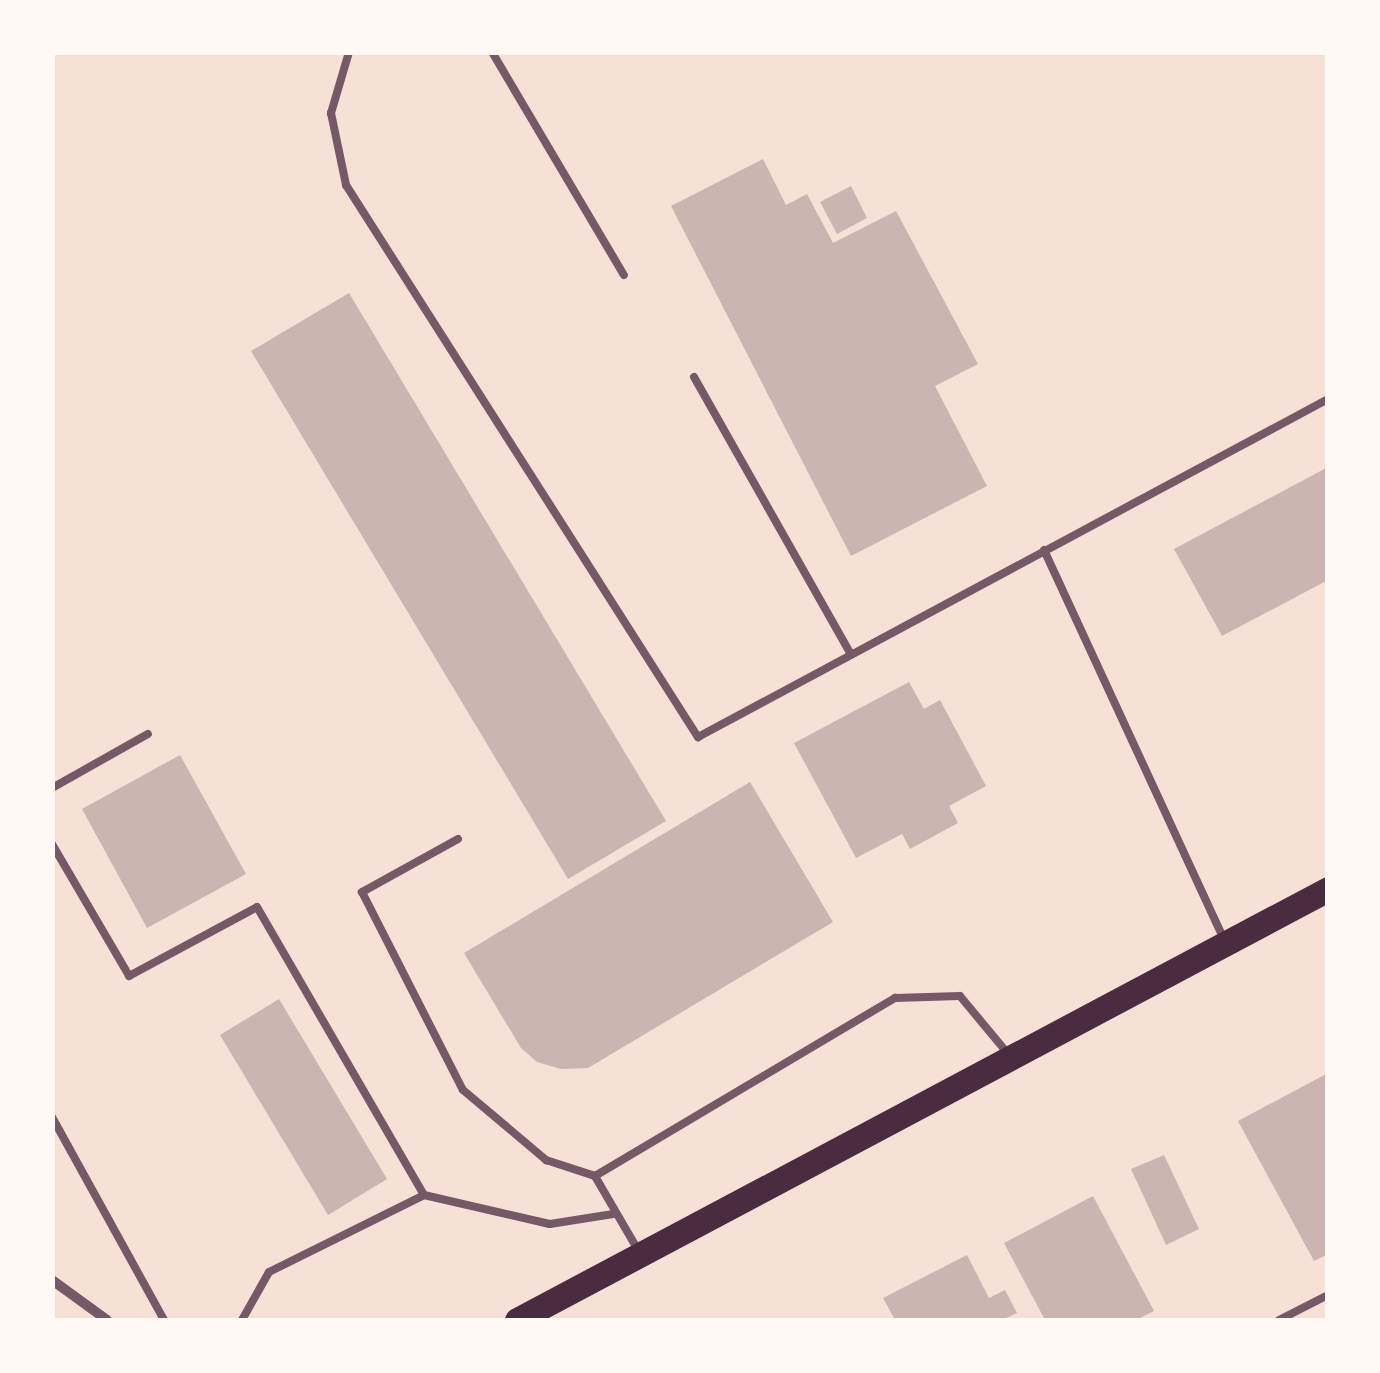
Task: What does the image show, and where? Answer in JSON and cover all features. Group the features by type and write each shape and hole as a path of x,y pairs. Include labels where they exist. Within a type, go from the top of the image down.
{"main road":[{"path":"518,1320 1328,889"}],"street":[{"path":"52,1280 107,1320"}],"lane":[{"path":"349,52 332,113 346,185 698,737 1328,399"},
{"path":"492,52 624,275"},
{"path":"694,377 851,654"},
{"path":"1044,550 1226,942"},
{"path":"52,788 148,734"},
{"path":"458,839 362,892 463,1090 546,1160 595,1176 613,1214 640,1254"},
{"path":"52,844 129,976 256,907 424,1196"},
{"path":"595,1176 895,998 960,996 1012,1059"},
{"path":"52,1118 164,1320"},
{"path":"242,1320 269,1272 424,1196 550,1224 613,1214"},
{"path":"1279,1320 1328,1295"}],"building":[{"path":"763,159 786,205 807,194 833,243 896,211 978,364 935,386 987,486 851,556 671,206"},
{"path":"851,186 867,218 837,234 820,202"},
{"path":"349,293 666,821 568,879 251,351"},
{"path":"1328,467 1328,580 1222,636 1174,549"},
{"path":"909,682 924,709 940,700 986,786 949,806 958,823 910,849 902,834 856,858 794,743"},
{"path":"180,755 246,874 147,928 82,809"},
{"path":"750,782 833,922 588,1068 561,1069 537,1062 521,1048 464,953"},
{"path":"279,999 387,1179 328,1215 220,1035"},
{"path":"1328,1073 1328,1254 1314,1261 1238,1121"},
{"path":"1164,1155 1199,1229 1166,1245 1131,1169"},
{"path":"1093,1196 1154,1311 1136,1320 1045,1320 1004,1243"},
{"path":"967,1255 989,1298 1005,1290 1017,1313 1002,1320 895,1320 883,1298"}]}
